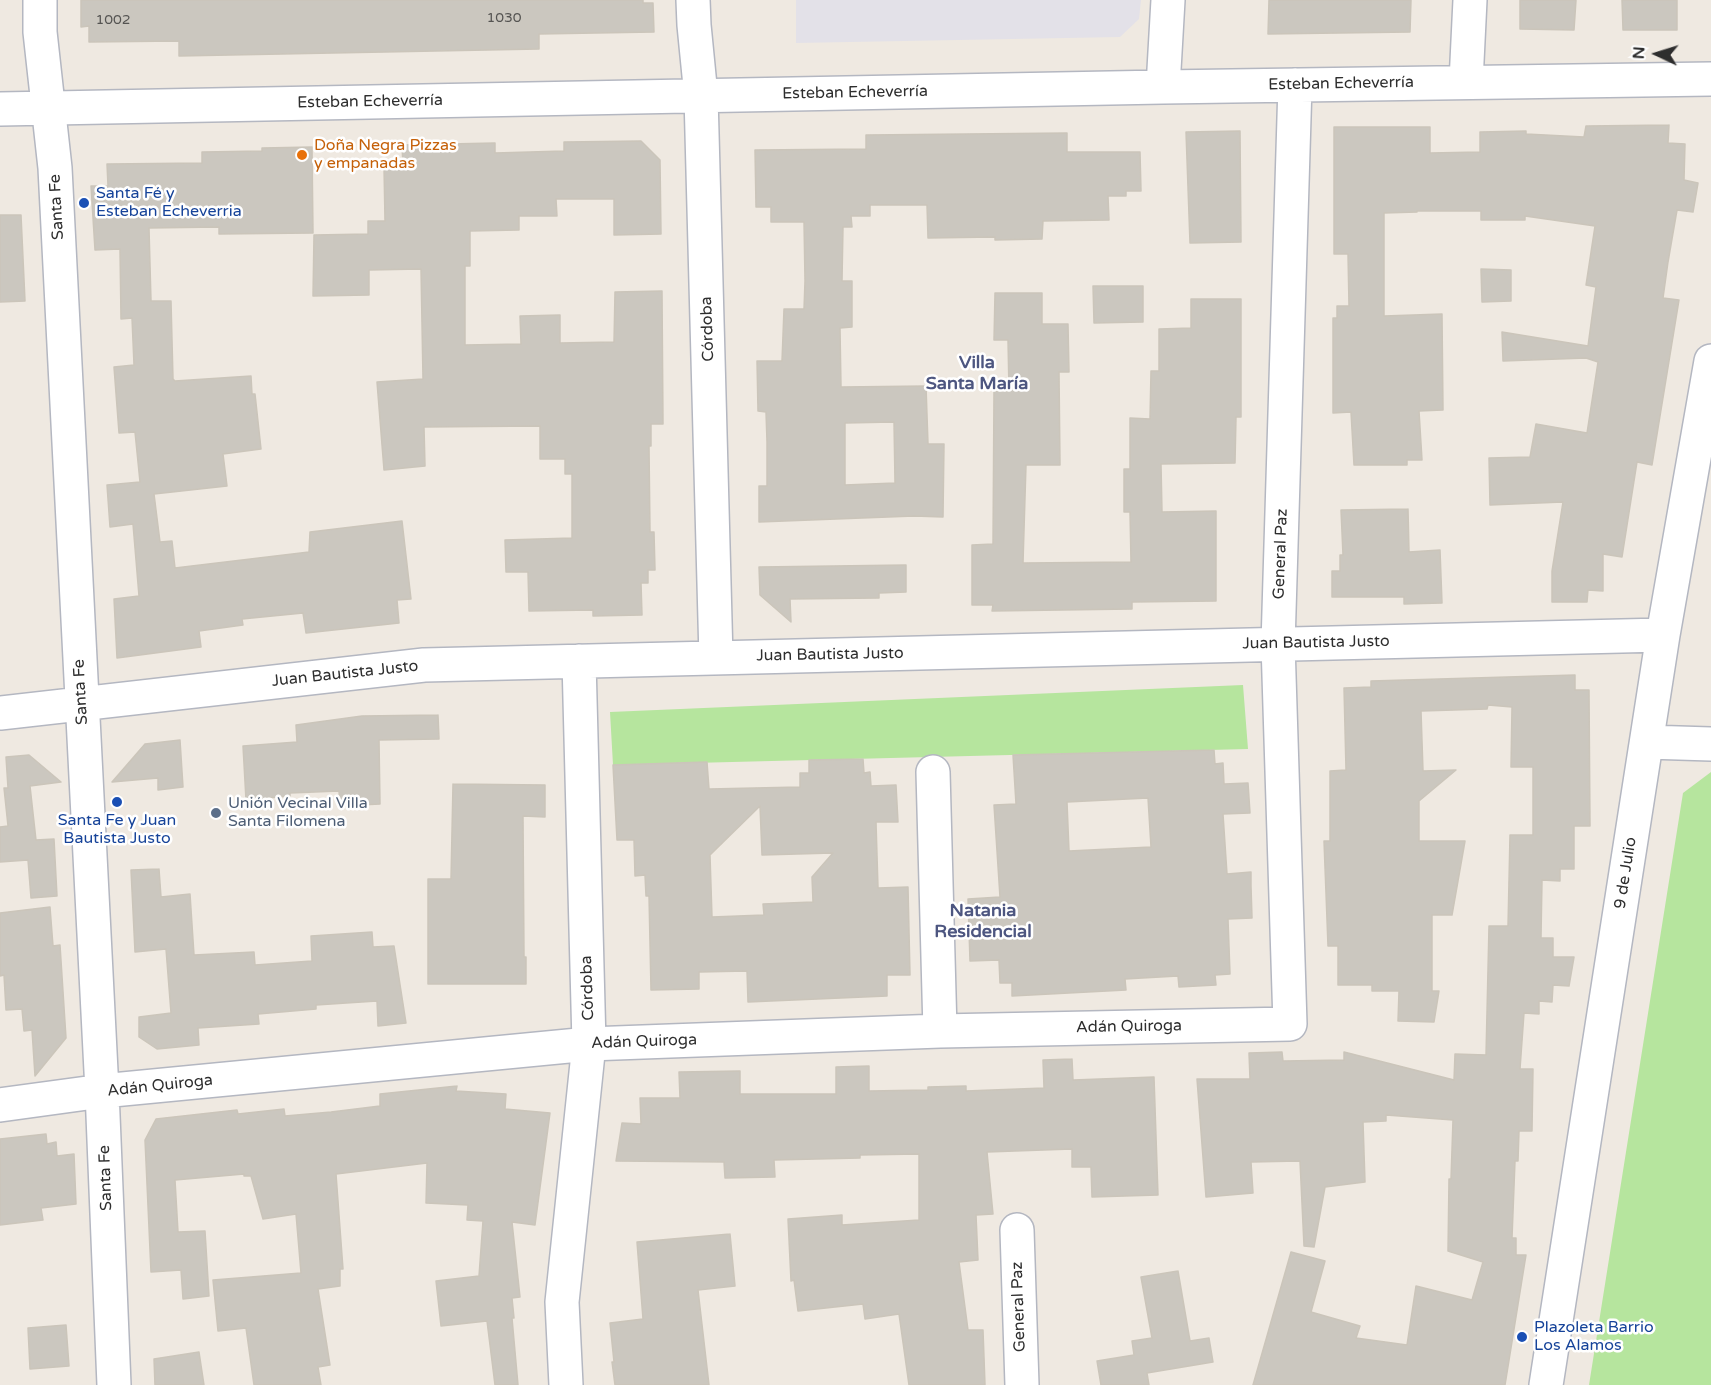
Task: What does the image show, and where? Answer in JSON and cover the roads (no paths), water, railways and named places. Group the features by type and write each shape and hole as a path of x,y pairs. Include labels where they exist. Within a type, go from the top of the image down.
{"street":[{"name":"Santa Fe","path":"40,0 40,32 55,172 102,1092 114,1385"},
{"name":"Córdoba","path":"693,0 701,96 716,658"},
{"path":"1163,87 1168,0"},
{"path":"1466,82 1470,0"},
{"name":"Esteban Echeverría","path":"0,109 1711,79"},
{"name":"General Paz","path":"1290,1024 1278,644 1294,85"},
{"name":"9 de Julio","path":"1546,1385 1663,635 1706,426 1711,361"},
{"name":"Juan Bautista Justo","path":"0,713 424,665 1663,635"},
{"name":"Córdoba","path":"566,1385 562,1302 589,1044 579,661"},
{"path":"1647,742 1711,744"},
{"path":"933,772 940,1030"},
{"name":"Adán Quiroga","path":"0,1104 589,1044 940,1030 1290,1024"},
{"name":"General Paz","path":"1017,1230 1022,1385"}],"place":[{"name":"Doña Negra Pizzas y empanadas","path":"302,155"},
{"name":"Santa Fé y Esteban Echeverria","path":"84,203"},
{"name":"Santa Fe y Juan Bautista Justo","path":"117,802"},
{"name":"Unión Vecinal Villa Santa Filomena","path":"216,813"},
{"name":"Plazoleta Barrio Los Alamos","path":"1522,1337"}],"district":[{"name":"Villa Santa María","path":"977,373"},
{"name":"Natania Residencial","path":"983,921"}]}
